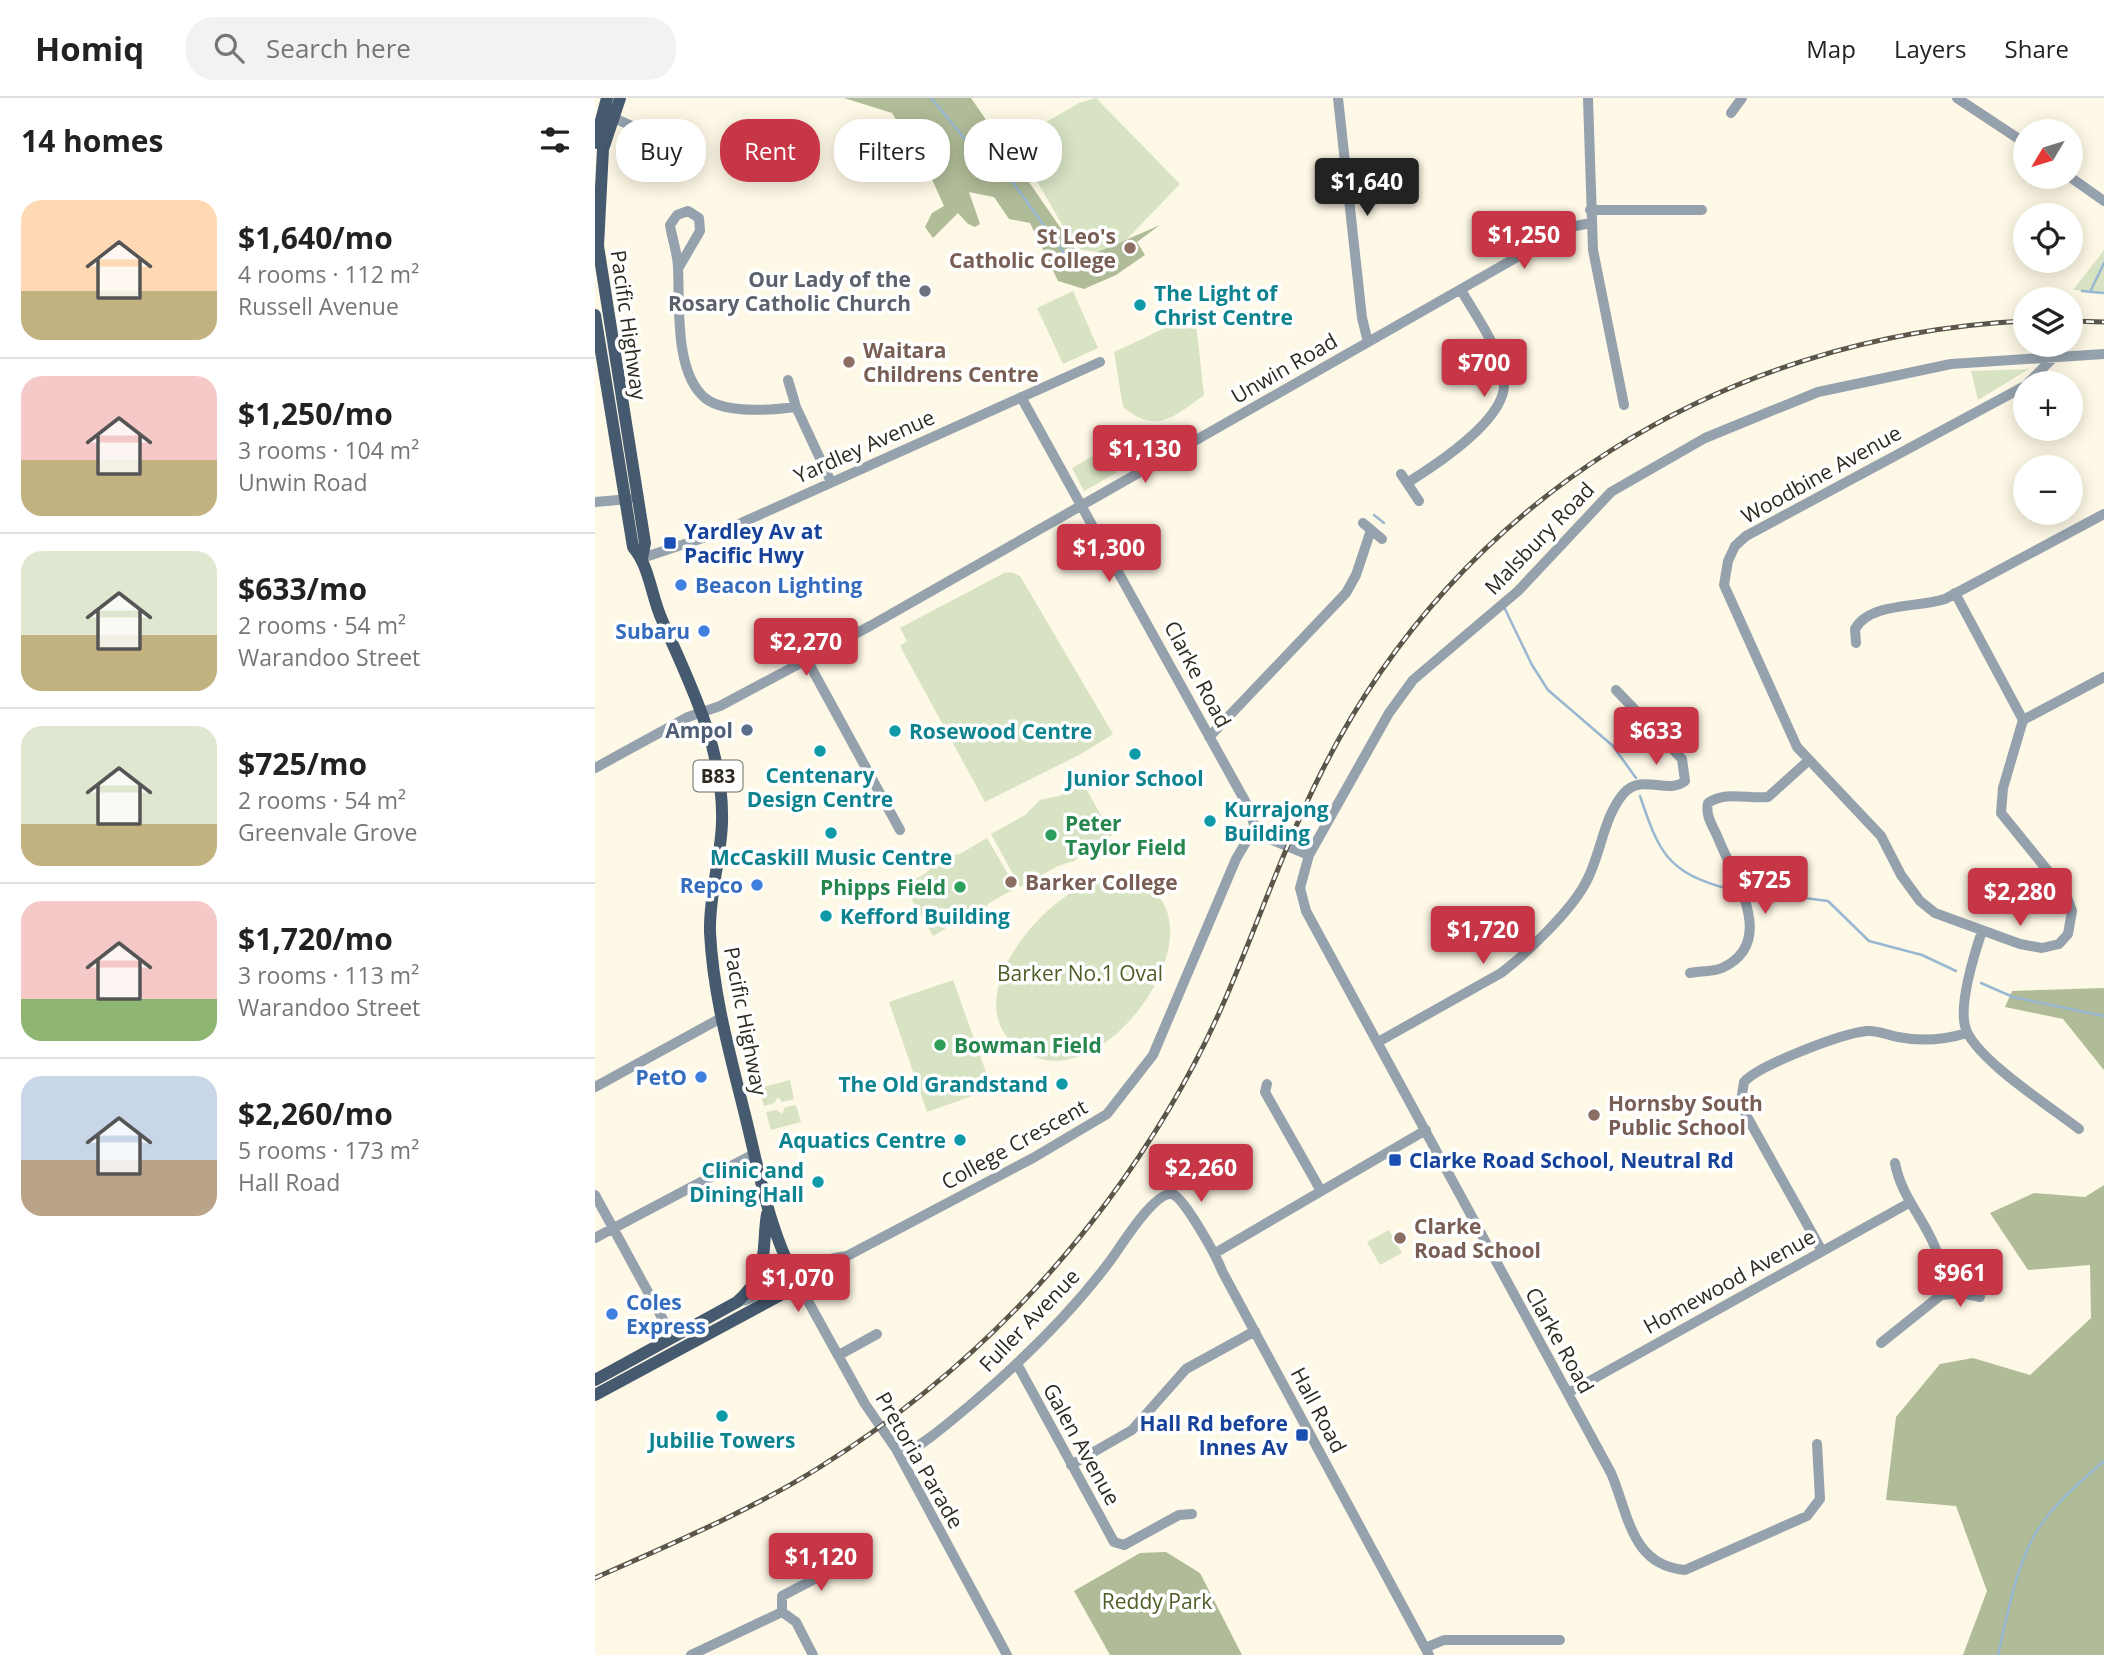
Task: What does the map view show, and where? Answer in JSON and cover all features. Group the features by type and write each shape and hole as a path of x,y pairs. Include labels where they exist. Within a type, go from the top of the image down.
{"main road":[{"path":"595,143 607,98"},
{"name":"Pacific Highway","path":"620,98 603,149 598,246 631,499 633,547 642,558 659,613 702,713 722,804 721,841 710,902 714,970 721,1018 768,1210 796,1281"},
{"name":"Pacific Highway","path":"595,316 631,499"},
{"name":"Pacific Highway","path":"595,1380 737,1302 748,1292 762,1269 766,1255 768,1210"},
{"path":"595,1395 796,1281"}],"street":[{"path":"1338,98 1362,318 1368,342"},
{"path":"1588,98 1591,223 1624,405"},
{"path":"1731,113 1742,98"},
{"path":"1957,98 2013,136"},
{"path":"613,117 617,119"},
{"path":"2083,186 2104,201"},
{"path":"1590,210 1702,210"},
{"path":"678,267 692,246 701,224 699,218 688,211 673,219 670,225 678,267 681,332 689,373 696,388 716,404 756,411 796,407"},
{"name":"Unwin Road","path":"595,768 685,719 807,660 1570,227 1591,223"},
{"path":"673,241 682,249 692,246"},
{"path":"1407,483 1434,466 1491,417 1500,402 1504,384 1495,349 1461,290"},
{"name":"Malsbury Road","path":"2083,355 2104,354"},
{"name":"Malsbury Road","path":"1309,855 1375,737 1413,680 1518,591 1611,492 1705,438 1818,392 1951,364 2042,357"},
{"name":"Woodbine Avenue","path":"2039,371 2054,357"},
{"name":"Yardley Avenue","path":"642,558 721,532 1100,362"},
{"path":"788,380 796,407 831,482"},
{"name":"Woodbine Avenue","path":"2013,391 1746,536 1735,546 1724,573 1724,585 1797,747 1881,836 1920,901 1935,913 1982,931 2042,948 2059,944 2068,934 2072,911 2065,892 2001,813 2003,788 2023,720"},
{"name":"Clarke Road","path":"1021,397 1250,810 1254,825 1265,837"},
{"path":"1401,474 1419,501"},
{"path":"595,502 631,499"},
{"path":"1856,643 1855,629 1878,612 1926,605 1955,593 2104,514"},
{"path":"1209,737 1346,593 1367,527 1382,539"},
{"path":"1955,593 2023,720 2104,677"},
{"path":"807,660 900,830"},
{"path":"1378,1042 1501,973 1519,959 1585,886 1616,805 1630,788 1655,782 1680,785 1685,780 1682,759 1616,690"},
{"path":"1690,973 1720,969 1735,960 1746,946 1750,932 1747,906 1710,822 1708,803 1716,798 1730,796 1768,797 1808,761"},
{"name":"College Crescent","path":"796,1281 839,1265 847,1256 1033,1158 1107,1114 1153,1055 1236,859 1249,837 1247,831 1254,825"},
{"path":"1249,837 1265,837 1309,855"},
{"name":"Clarke Road","path":"1309,855 1300,888 1301,901 1611,1473 1640,1547 1649,1558 1669,1569 1685,1570 1807,1516 1820,1499 1817,1444"},
{"path":"1982,931 1966,1000 1964,1020 1967,1033 1980,1053 2079,1129"},
{"path":"595,1087 721,1018"},
{"path":"1822,1251 1741,1101 1744,1082 1759,1069 1867,1031 1917,1040 1944,1040 1967,1033"},
{"path":"1266,1084 1265,1092 1321,1191"},
{"path":"1217,1252 1426,1130"},
{"path":"595,1238 754,1154"},
{"path":"1895,1163 1897,1178 1909,1203 1935,1246 1940,1261 1941,1295"},
{"name":"Hall Road","path":"1167,1193 1179,1197 1202,1237 1217,1252 1222,1272 1428,1651"},
{"name":"Fuller Avenue","path":"900,1456 956,1417 1017,1364 1068,1314 1149,1207 1167,1193"},
{"path":"595,1195 672,1336"},
{"name":"Homewood Avenue","path":"1568,1393 1909,1203"},
{"name":"Pacific Highway","path":"737,1302 750,1300 796,1281"},
{"name":"Pretoria Parade","path":"796,1281 865,1404 900,1456 1007,1655"},
{"path":"1881,1343 1941,1295 1962,1293 1980,1297"},
{"path":"1072,1465 1132,1430 1186,1369 1255,1332"},
{"path":"839,1355 877,1334"},
{"name":"Galen Avenue","path":"1017,1364 1114,1542 1124,1545 1179,1516 1192,1514"},
{"path":"782,1612 782,1597 849,1561"},
{"path":"691,1655 782,1612"},
{"path":"782,1612 796,1622 813,1655"},
{"path":"1428,1651 1444,1640 1560,1640"}],"green space":[{"path":"844,98 971,98 985,119 964,119 964,182 1029,182 1082,259 1160,225 1137,242 1145,255 1116,275 1084,289 1058,281 1030,223 1009,219 994,197 969,192 980,224 975,227 968,224 958,213 933,238 925,227 932,213 944,206 933,182 950,182 950,119 896,119 892,113"},
{"path":"1096,98 1180,184 1127,239 1099,252 1081,250 1070,238 1037,182 1062,182 1062,119 1051,119 1079,103"},
{"path":"2104,250 2104,292 2083,291 2083,287 2075,287"},
{"path":"1073,291 1098,348 1063,364 1037,308"},
{"path":"1195,314 1204,395 1164,420 1145,420 1123,407 1114,352"},
{"path":"2029,369 2013,371 2013,379 1978,400 1971,371"},
{"path":"1114,444 1116,473 1084,491 1072,468"},
{"path":"1011,572 1020,576 1113,734 1081,754 985,802 900,646 907,641 900,628 1004,573"},
{"name":"Peter Taylor Field","path":"1083,783 1112,835 1074,861 1058,866 1020,887 991,834 1025,815 1040,800 1059,796"},
{"name":"Phipps Field","path":"987,838 1016,888 989,903 975,919 953,924 933,936 904,886 926,873 941,858 960,854"},
{"name":"Barker No.1 Oval","path":"1111,876 1150,889 1168,915 1168,949 1154,986 1130,1020 1099,1047 1064,1060 1030,1055 1006,1035 996,1010 1000,981 1013,952 1034,925 1059,902 1085,884"},
{"name":"Bowman Field","path":"953,980 992,1089 927,1112 889,1002"},
{"path":"2104,988 2104,1070 2063,1019 2005,1007 2012,991"},
{"path":"790,1080 794,1099 782,1102 778,1097 774,1103 764,1106 759,1088"},
{"path":"796,1105 801,1122 771,1130 766,1112 777,1110 782,1114 785,1107"},
{"path":"2104,1185 2104,1655 1963,1655 1987,1591 1956,1506 1886,1500 1896,1417 1940,1364 1973,1358 2030,1375 2091,1318 2090,1265 2028,1270 1990,1213 2034,1193 2085,1197"},
{"path":"1389,1230 1402,1253 1380,1265 1367,1242"},
{"name":"Reddy Park","path":"1166,1552 1200,1573 1242,1655 1110,1655 1074,1591 1140,1553"}],"waterway":[{"path":"931,98 974,150 1012,181 1066,256"},
{"path":"2090,292 2104,263"},
{"path":"2083,291 2104,293"},
{"path":"1374,515 1384,523"},
{"path":"1505,609 1532,665 1548,690 1613,746 1636,778"},
{"path":"1640,796 1653,832 1668,858 1692,876 1729,889"},
{"path":"1752,891 1828,901 1869,941 1922,955 1956,971"},
{"path":"1981,983 2013,997 2104,1016"},
{"path":"1998,1655 2016,1579 2034,1536 2057,1505 2104,1461"}],"railway":[{"path":"2083,321 2104,322"},
{"path":"595,1578 766,1498 861,1440 901,1411 976,1348 1045,1278 1124,1179 1185,1080 1224,1002 1308,799 1379,674 1447,588 1525,513 1612,450 1706,399 1807,360 1914,334 2013,322"}],"place":[{"name":"St Leo's Catholic College","path":"1130,248"},
{"name":"Our Lady of the Rosary Catholic Church","path":"925,291"},
{"name":"The Light of Christ Centre","path":"1140,305"},
{"name":"Waitara Childrens Centre","path":"849,362"},
{"name":"Yardley Av at Pacific Hwy","path":"670,543"},
{"name":"Beacon Lighting","path":"681,585"},
{"name":"Subaru","path":"704,631"},
{"name":"Ampol","path":"747,730"},
{"name":"Rosewood Centre","path":"895,731"},
{"name":"Centenary Design Centre","path":"820,751"},
{"name":"Junior School","path":"1135,754"},
{"name":"Kurrajong Building","path":"1210,821"},
{"name":"McCaskill Music Centre","path":"831,833"},
{"name":"Peter Taylor Field","path":"1051,835"},
{"name":"Barker College","path":"1011,882"},
{"name":"Repco","path":"757,885"},
{"name":"Phipps Field","path":"960,887"},
{"name":"Kefford Building","path":"826,916"},
{"name":"Bowman Field","path":"940,1045"},
{"name":"PetO","path":"701,1077"},
{"name":"The Old Grandstand","path":"1062,1084"},
{"name":"Hornsby South Public School","path":"1594,1115"},
{"name":"Aquatics Centre","path":"960,1140"},
{"name":"Clarke Road School, Neutral Rd","path":"1395,1160"},
{"name":"Clinic and Dining Hall","path":"818,1182"},
{"name":"Clarke Road School","path":"1400,1238"},
{"name":"Coles Express","path":"612,1314"},
{"name":"Jubilie Towers","path":"722,1416"},
{"name":"Hall Rd before Innes Av","path":"1302,1435"}]}
